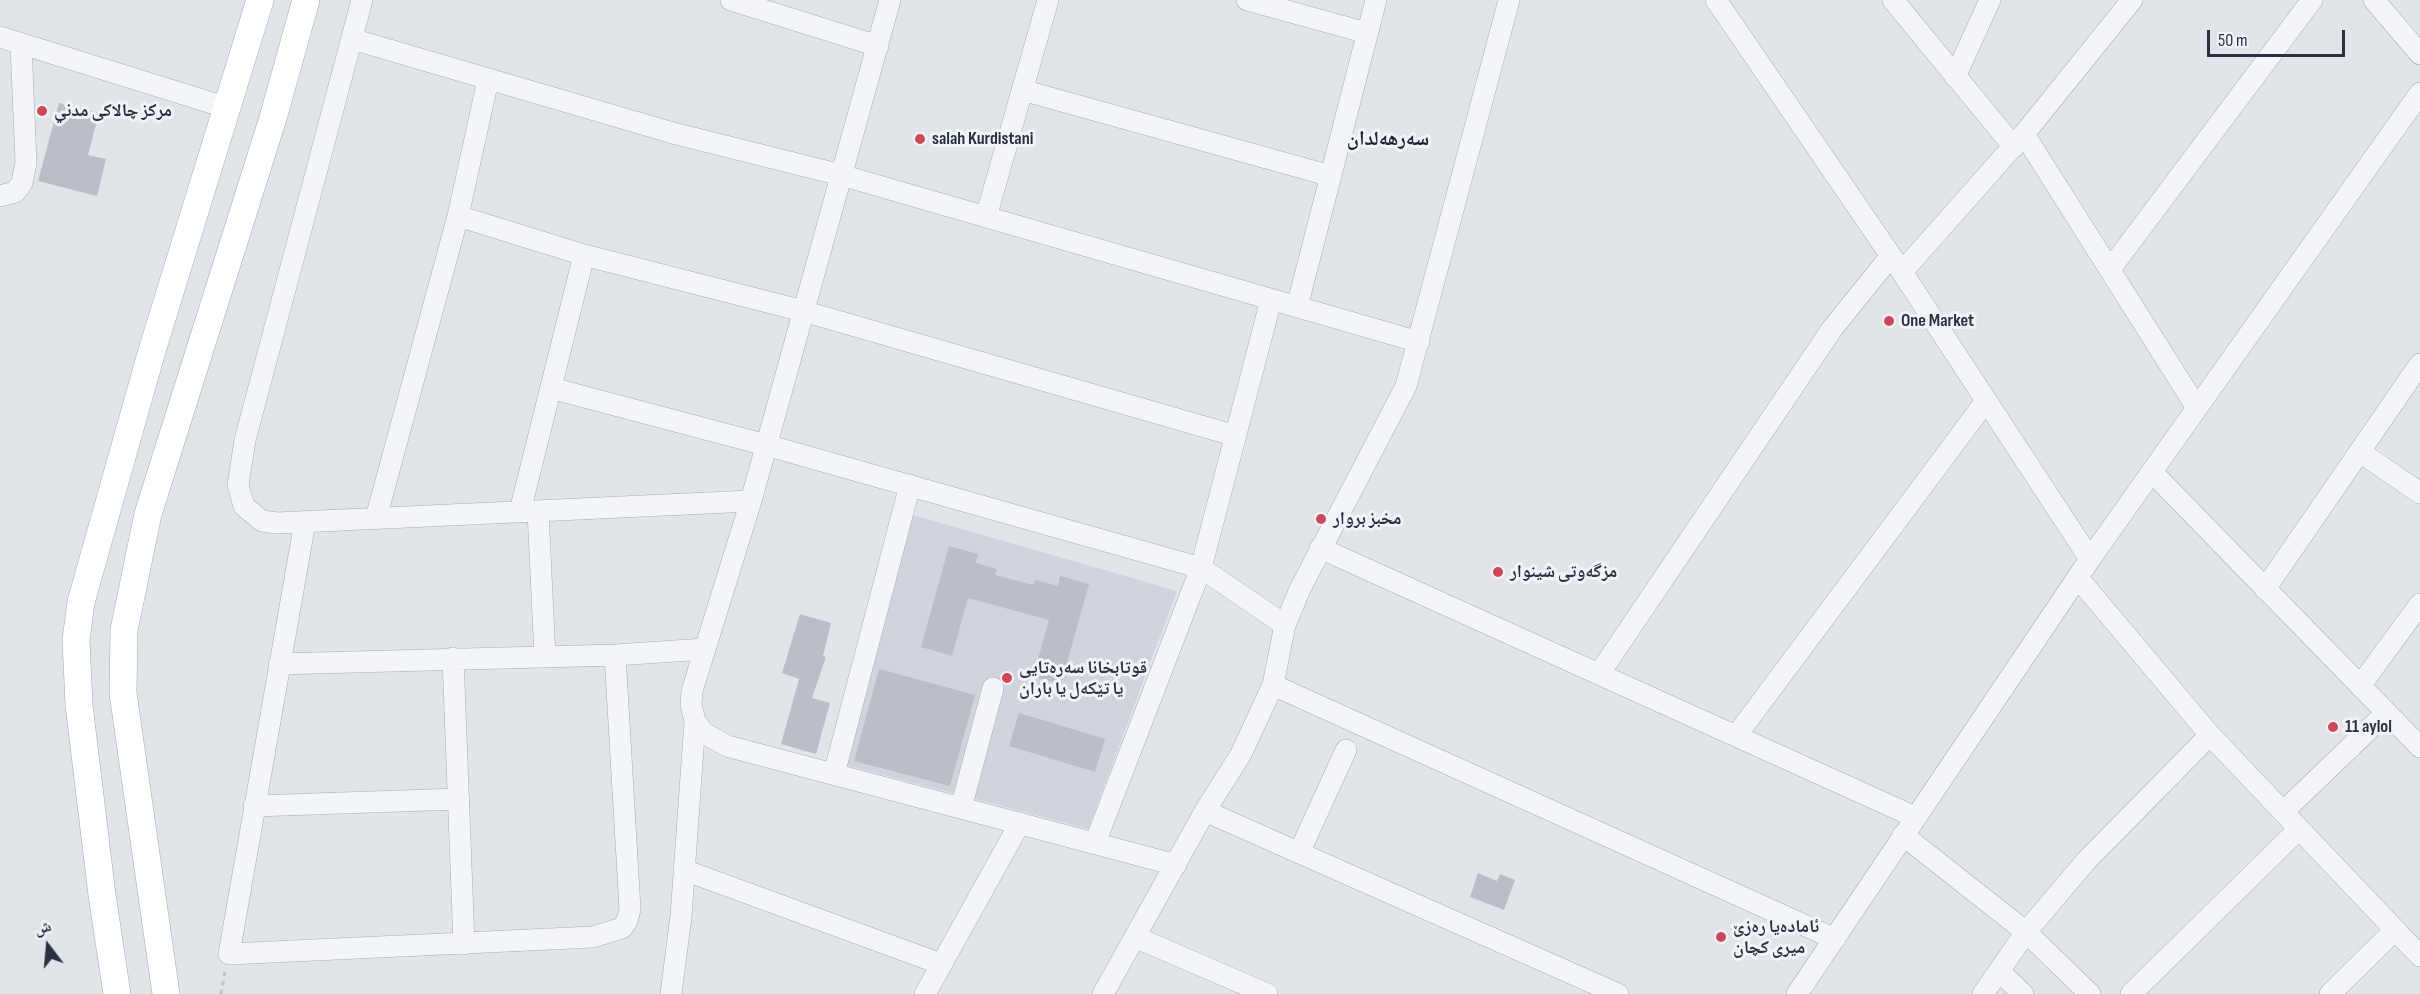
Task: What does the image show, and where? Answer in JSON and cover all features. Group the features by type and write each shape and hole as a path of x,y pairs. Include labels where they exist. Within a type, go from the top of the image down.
{"main road":[{"path":"117,994 79,705 76,640 81,603 107,507 260,0"},
{"path":"166,994 123,693 124,630 148,514 273,118 306,0"},
{"path":"228,108 273,118"}],"street":[{"path":"362,0 240,464 240,497 251,515 262,521 277,523 751,501"},
{"path":"730,0 878,46"},
{"path":"671,994 684,870 695,721 692,691 751,501 890,0"},
{"path":"986,217 1048,0"},
{"path":"1247,0 1367,33"},
{"path":"1297,307 1376,0"},
{"path":"1103,994 1205,811 1241,754 1273,686 1285,625 1320,548 1406,386 1509,0"},
{"path":"1716,0 1896,264 2090,559"},
{"path":"1893,0 1955,77 2019,140 2111,268 2198,408"},
{"path":"1955,77 1990,0"},
{"path":"1599,674 1832,329 2019,140 2132,0"},
{"path":"2111,268 2312,0"},
{"path":"2374,0 2420,54"},
{"path":"0,37 228,108"},
{"path":"352,39 673,133 842,175 1419,342"},
{"path":"0,195 15,192 22,183 26,163 21,45"},
{"path":"376,518 458,216 488,80"},
{"path":"1022,90 1331,176"},
{"path":"1797,994 2090,559 2420,93"},
{"path":"458,216 585,255 803,311 1236,436"},
{"path":"545,657 529,511 551,388 585,255"},
{"path":"1095,843 1202,568 1271,300"},
{"path":"2265,589 2420,364"},
{"path":"551,388 766,445 1202,568 1285,625"},
{"path":"1736,736 1986,401"},
{"path":"2360,452 2420,493"},
{"path":"2152,473 2420,747"},
{"path":"834,774 910,485"},
{"path":"304,522 228,954 593,937 614,932 627,921 630,909 615,655"},
{"path":"1320,548 1915,817"},
{"path":"2078,578 2210,735 2420,956"},
{"path":"2360,686 2420,604"},
{"path":"279,664 615,655 705,649"},
{"path":"453,658 464,944"},
{"path":"1273,686 1835,939"},
{"path":"960,808 993,688"},
{"path":"2283,812 2386,713"},
{"path":"695,721 716,742 727,746 1176,865"},
{"path":"1983,994 2026,932 2086,861 2210,735"},
{"path":"1299,853 1346,750"},
{"path":"254,806 459,799"},
{"path":"1205,811 1617,994"},
{"path":"925,994 1020,823"},
{"path":"2131,994 2299,829"},
{"path":"1903,835 2026,932 2090,994"},
{"path":"684,870 941,964"},
{"path":"2330,994 2395,930"},
{"path":"1136,937 1267,994"},
{"path":"1999,971 2023,994"}],"shaded area":[{"name":"قوتابخانا سەرەتایی یا تێکەل یا باران","path":"913,515 1177,591 1088,829 846,765"}],"building":[{"path":"59,103 99,113 88,155 106,159 97,196 38,181"},
{"path":"949,546 978,554 976,563 997,569 995,575 1033,585 1035,580 1058,586 1060,576 1089,584 1061,684 1033,677 1049,620 968,598 952,656 921,647"},
{"path":"800,614 831,623 823,656 826,657 812,698 830,703 816,754 781,744 799,679 782,673"},
{"path":"879,669 975,695 950,786 854,761"},
{"path":"1019,713 1105,739 1095,772 1009,746"},
{"path":"1478,873 1497,881 1500,874 1515,880 1504,910 1470,897"}],"place":[{"name":"مركز چالاکى مدني","path":"42,111"},
{"name":"salah Kurdistani","path":"920,139"},
{"name":"One Market","path":"1889,321"},
{"name":"مخبز بروار","path":"1321,519"},
{"name":"مزگەوتی شينوار","path":"1498,572"},
{"name":"قوتابخانا سەرەتایی یا تێکەل یا باران","path":"1007,678"},
{"name":"11 aylol","path":"2333,727"},
{"name":"ئامادەيا رەزێ ميرى كچان","path":"1721,937"}],"district":[{"name":"سەرهەلدان","path":"1388,140"}]}
